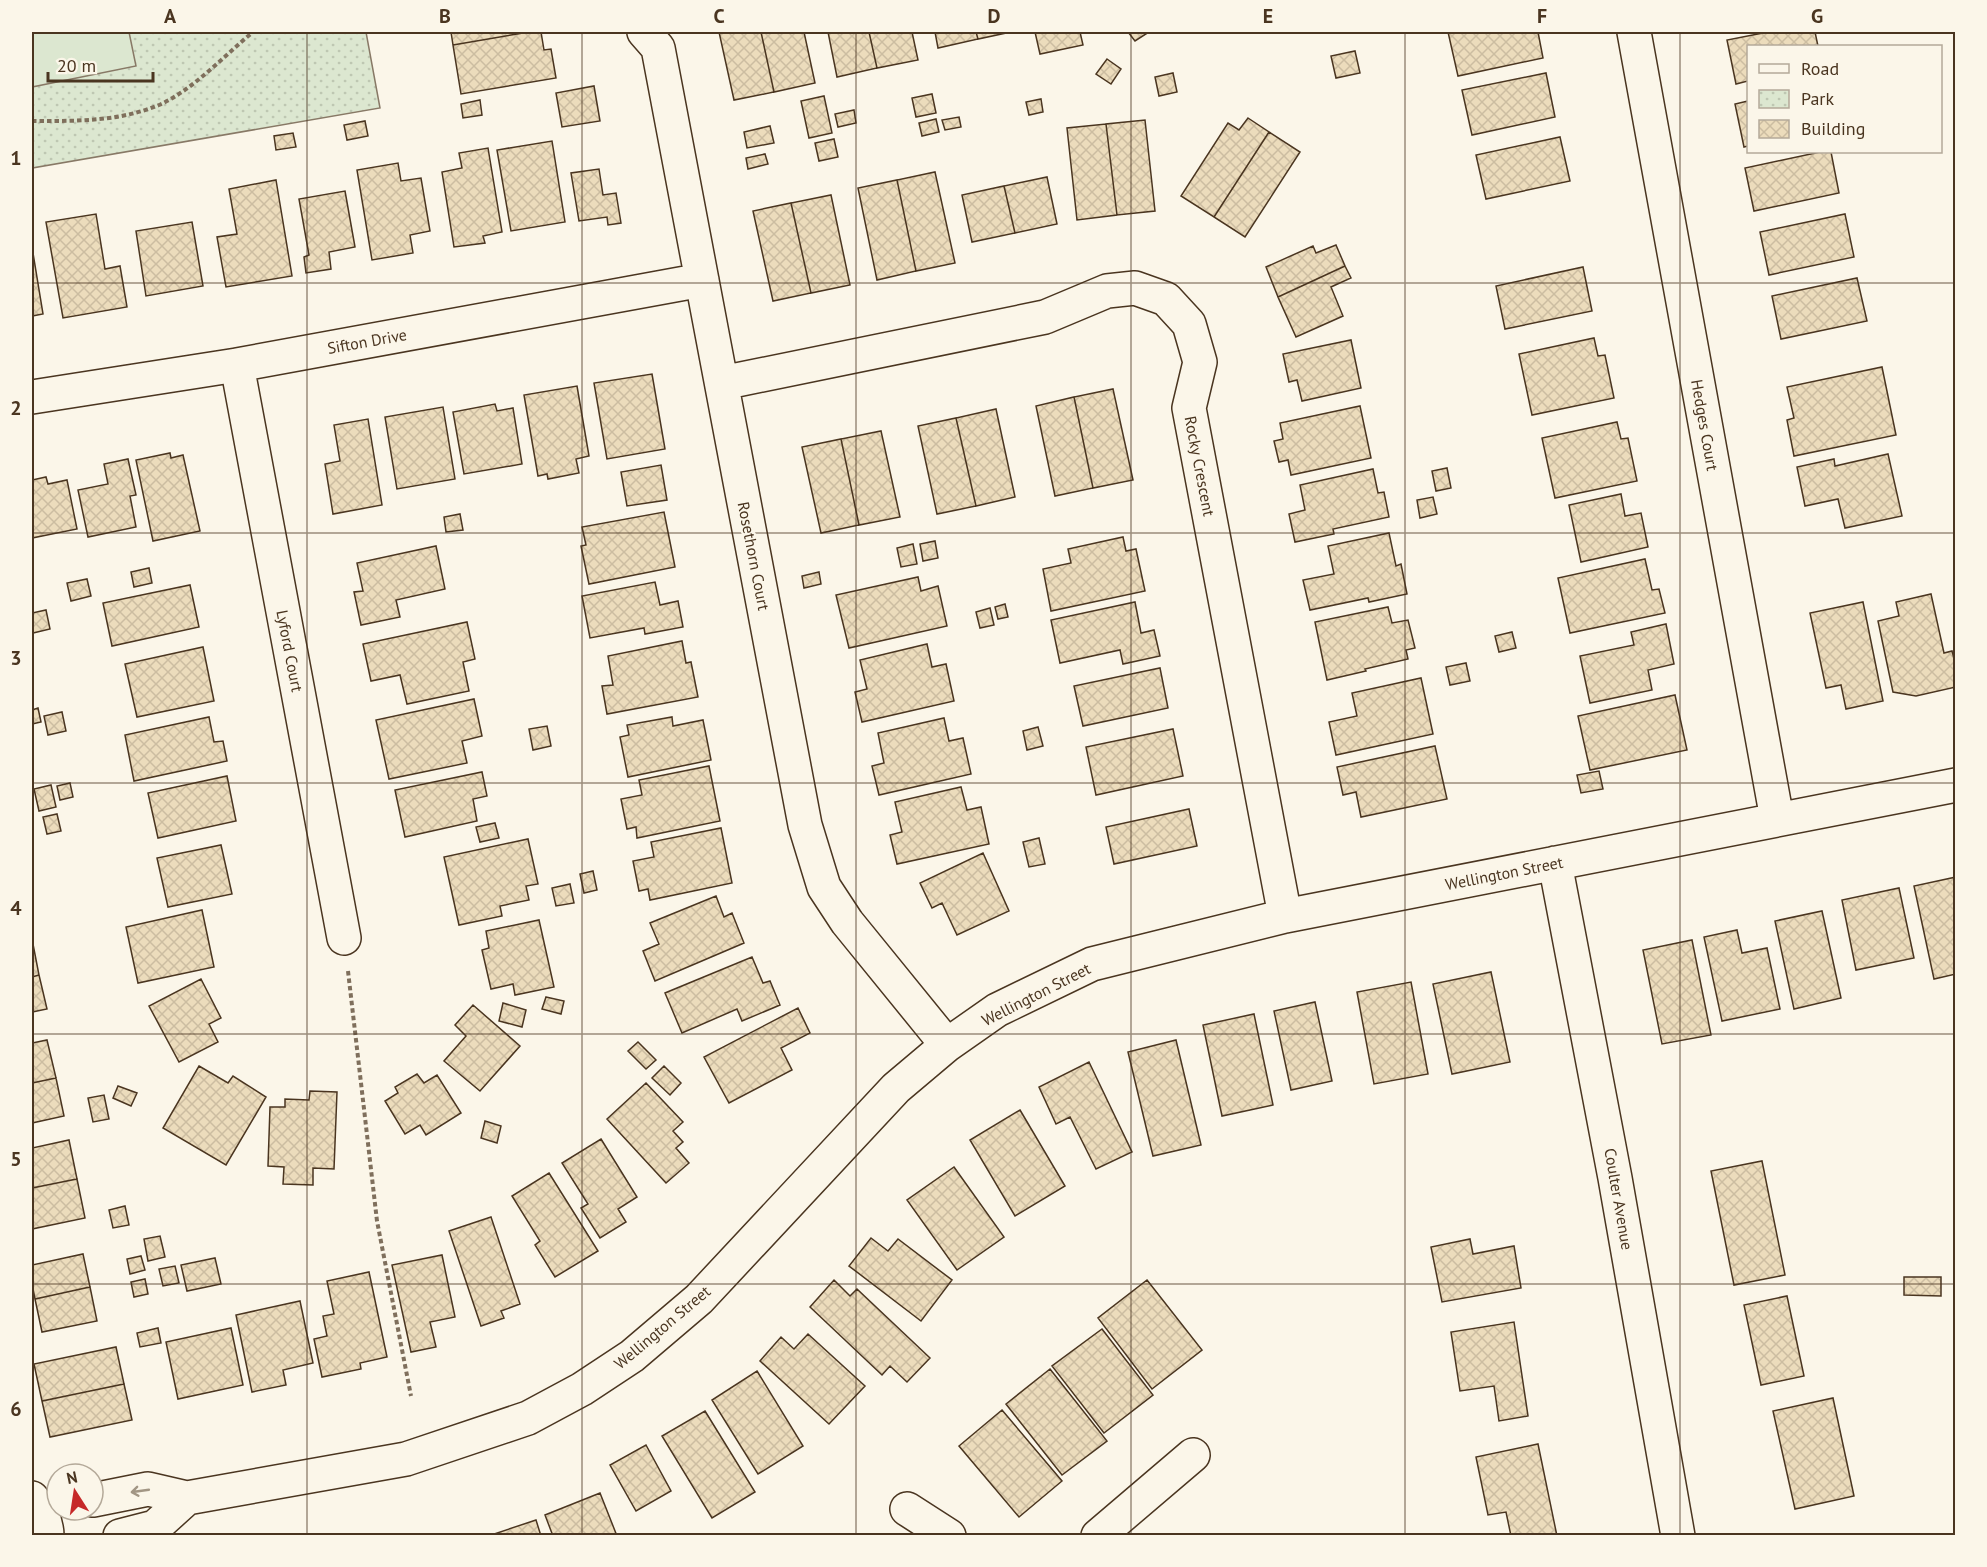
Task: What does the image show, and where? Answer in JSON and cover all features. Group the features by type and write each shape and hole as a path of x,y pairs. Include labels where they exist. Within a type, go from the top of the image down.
{"street":[{"name":"Rosethorn Court","path":"644,32 658,48 806,825 824,887 847,922 947,1045"},
{"name":"Hedges Court","path":"1634,32 1777,819"},
{"name":"Sifton Drive","path":"32,397 237,365 702,280"},
{"name":"Rocky Crescent","path":"722,383 1045,317 1107,291 1135,288 1166,300 1189,324 1200,362 1189,408 1285,915"},
{"name":"Lyford Court","path":"237,365 344,938"},
{"name":"Wellington Street","path":"105,1498 148,1489 187,1498 406,1459 528,1418 582,1389 632,1356 699,1299 896,1088 947,1045 997,1010 1092,964 1285,915 1956,785"},
{"name":"Coulter Avenue","path":"1555,863 1615,1178 1678,1536"},
{"path":"1098,1536 1193,1455"},
{"path":"32,1496 41,1510 47,1536"},
{"path":"120,1536 155,1527 187,1498"},
{"path":"907,1509 949,1536"}],"path":[{"path":"32,121 92,121 133,114 161,104 210,70 254,32"},
{"path":"344,938 376,1221 411,1396"}],"green space":[{"path":"32,32 366,32 380,108 32,168"},
{"path":"32,32 129,32 136,66 32,87"}],"building":[{"path":"451,32 529,32 453,45"},
{"path":"541,32 544,50 551,49 556,78 461,94 453,45"},
{"path":"719,32 761,32 774,92 734,100"},
{"path":"761,32 804,32 815,83 774,92"},
{"path":"828,32 869,32 877,68 837,77"},
{"path":"869,32 912,32 918,60 877,68"},
{"path":"935,32 976,32 978,39 938,48"},
{"path":"976,32 1011,32 978,39"},
{"path":"1035,32 1080,32 1083,45 1040,54"},
{"path":"1128,32 1149,32 1135,41"},
{"path":"1448,32 1538,32 1543,58 1458,76"},
{"path":"1768,32 1815,32 1818,45 1747,45 1747,81 1736,84 1727,40"},
{"path":"1355,51 1360,73 1336,78 1331,56"},
{"path":"1107,59 1121,69 1111,84 1096,74"},
{"path":"1173,73 1177,92 1159,96 1155,77"},
{"path":"1546,73 1555,117 1472,135 1462,90"},
{"path":"594,86 600,121 562,127 556,93"},
{"path":"932,94 936,113 916,117 912,98"},
{"path":"824,96 832,133 809,138 801,101"},
{"path":"1041,99 1043,112 1029,115 1026,102"},
{"path":"480,100 482,115 463,118 461,104"},
{"path":"1747,101 1747,146 1744,147 1735,104"},
{"path":"854,110 856,123 838,127 835,114"},
{"path":"959,117 961,127 945,130 942,120"},
{"path":"1248,118 1269,132 1214,217 1181,196 1228,123 1239,130"},
{"path":"936,119 939,132 922,136 919,123"},
{"path":"1145,120 1155,211 1117,215 1106,124"},
{"path":"365,121 368,136 347,140 344,125"},
{"path":"1106,124 1117,215 1077,220 1067,128"},
{"path":"770,126 774,143 747,148 744,132"},
{"path":"1269,132 1300,152 1245,237 1214,217"},
{"path":"293,133 296,147 276,150 274,136"},
{"path":"1560,137 1570,181 1486,199 1476,155"},
{"path":"834,139 838,157 819,161 815,143"},
{"path":"552,141 565,222 511,231 497,150"},
{"path":"488,148 502,232 483,236 485,243 454,247 442,172 462,168 459,153"},
{"path":"1815,153 1831,153 1839,193 1754,211 1745,168"},
{"path":"765,154 768,164 748,169 746,158"},
{"path":"398,163 401,181 421,178 430,231 410,235 413,253 372,260 357,170"},
{"path":"599,169 603,195 616,193 621,223 608,225 607,217 579,221 571,173"},
{"path":"935,172 955,263 916,271 897,180"},
{"path":"1047,177 1057,224 1015,233 1004,186"},
{"path":"276,180 292,276 226,287 217,237 237,234 229,189"},
{"path":"897,180 916,271 877,280 858,188"},
{"path":"1004,186 1015,233 972,242 962,195"},
{"path":"345,191 355,247 329,252 331,269 306,273 304,257 309,255 299,199"},
{"path":"831,195 850,285 811,293 791,203"},
{"path":"791,203 811,293 773,301 753,211"},
{"path":"96,214 105,269 120,266 127,307 63,318 46,222"},
{"path":"1845,214 1854,257 1769,275 1760,232"},
{"path":"192,222 203,286 146,296 136,231"},
{"path":"1336,245 1345,266 1278,297 1266,267 1313,246 1316,253"},
{"path":"32,247 43,314 32,316"},
{"path":"1345,266 1351,278 1331,287 1343,316 1296,337 1278,297"},
{"path":"1583,267 1592,311 1505,329 1496,286"},
{"path":"1857,278 1867,321 1781,339 1772,296"},
{"path":"1594,338 1598,356 1605,355 1614,398 1532,415 1519,354"},
{"path":"1351,340 1361,388 1302,401 1297,380 1289,382 1283,354"},
{"path":"1882,367 1896,435 1794,456 1787,420 1794,418 1787,387"},
{"path":"652,374 665,449 607,459 594,383"},
{"path":"577,386 589,456 576,459 579,473 548,479 547,474 538,476 524,395"},
{"path":"1113,389 1133,480 1093,488 1074,397"},
{"path":"1074,397 1093,488 1055,496 1036,406"},
{"path":"495,404 497,411 513,408 522,464 464,474 453,412"},
{"path":"1360,406 1371,458 1291,475 1288,460 1279,462 1274,441 1283,439 1280,423"},
{"path":"443,407 455,479 397,489 385,417"},
{"path":"996,409 1015,497 976,506 956,418"},
{"path":"956,418 976,506 937,514 918,426"},
{"path":"368,419 382,505 333,514 325,464 340,461 334,425"},
{"path":"1617,422 1621,439 1628,438 1637,481 1555,498 1542,438"},
{"path":"881,431 900,517 859,525 841,439"},
{"path":"841,439 859,525 821,533 802,447"},
{"path":"170,453 171,458 183,455 200,531 153,541 136,460"},
{"path":"1888,454 1902,516 1845,528 1838,499 1805,506 1797,467 1834,459 1835,466"},
{"path":"128,459 136,495 130,496 136,527 88,537 78,490 108,484 104,464"},
{"path":"661,465 667,500 627,506 621,472"},
{"path":"1447,468 1451,488 1436,491 1432,471"},
{"path":"1373,469 1378,493 1384,492 1389,517 1333,529 1334,534 1295,542 1289,514 1305,510 1300,485"},
{"path":"46,477 48,484 67,480 77,529 32,538 32,480"},
{"path":"1621,494 1625,516 1641,513 1648,547 1581,562 1569,505"},
{"path":"1433,497 1437,514 1420,518 1417,500"},
{"path":"664,512 675,567 589,584 581,546 586,545 582,527"},
{"path":"460,514 463,530 446,532 444,517"},
{"path":"1389,533 1396,566 1401,564 1407,594 1369,602 1368,598 1310,610 1303,580 1334,574 1328,546"},
{"path":"1123,537 1126,551 1136,549 1145,591 1051,611 1043,569 1071,563 1068,549"},
{"path":"935,541 938,558 923,561 920,544"},
{"path":"913,544 917,564 901,567 897,548"},
{"path":"436,546 445,589 396,600 400,617 361,625 354,592 363,591 357,563"},
{"path":"1645,559 1652,590 1659,589 1665,613 1570,633 1558,578"},
{"path":"149,568 152,583 134,587 131,572"},
{"path":"819,572 821,584 804,588 802,576"},
{"path":"918,577 921,591 938,586 947,626 849,648 836,595"},
{"path":"87,579 91,596 71,601 67,583"},
{"path":"655,582 660,605 678,601 683,627 645,634 644,628 590,638 582,596"},
{"path":"190,585 199,627 112,646 103,603"},
{"path":"1931,594 1944,653 1952,651 1956,666 1956,687 1916,696 1893,692 1878,621 1899,616 1896,602"},
{"path":"1135,602 1141,633 1154,630 1160,656 1123,664 1120,650 1060,663 1051,620"},
{"path":"1863,602 1883,701 1846,709 1841,685 1826,688 1810,613"},
{"path":"1005,604 1008,617 998,619 995,607"},
{"path":"1388,607 1392,623 1408,620 1415,648 1406,650 1408,659 1327,680 1315,622"},
{"path":"990,608 994,625 980,628 976,612"},
{"path":"46,610 50,629 33,633 32,613"},
{"path":"467,622 475,659 463,662 469,691 407,704 400,675 371,681 363,644"},
{"path":"1666,624 1674,664 1648,670 1652,690 1590,703 1580,656 1634,645 1631,632"},
{"path":"1512,632 1516,648 1499,652 1495,636"},
{"path":"682,641 686,663 691,662 698,697 607,714 602,686 613,685 608,656"},
{"path":"927,644 932,667 946,664 954,701 862,722 855,692 867,689 860,660"},
{"path":"203,647 214,701 137,717 125,664"},
{"path":"1466,663 1470,681 1450,685 1446,667"},
{"path":"1160,668 1168,708 1083,726 1074,686"},
{"path":"1421,678 1433,734 1336,755 1329,722 1357,716 1352,693"},
{"path":"1675,695 1687,750 1590,770 1578,716"},
{"path":"474,699 482,736 462,741 467,763 389,779 376,720"},
{"path":"38,708 41,722 32,724 32,710"},
{"path":"62,712 66,731 48,735 44,716"},
{"path":"209,717 214,742 223,741 227,761 134,781 125,735"},
{"path":"672,717 673,726 703,720 711,760 628,777 620,737 629,735 627,725"},
{"path":"944,718 949,741 963,738 971,774 879,795 872,766 884,763 878,733"},
{"path":"547,726 551,746 533,750 529,729"},
{"path":"1038,727 1043,746 1027,750 1023,731"},
{"path":"1173,729 1183,776 1096,795 1086,747"},
{"path":"1435,746 1447,799 1361,817 1356,792 1343,795 1337,767"},
{"path":"709,766 720,821 637,838 636,827 627,829 621,799 642,795 639,780"},
{"path":"1599,771 1603,789 1581,793 1577,775"},
{"path":"482,772 487,796 473,799 477,821 405,837 395,790"},
{"path":"227,776 236,821 158,838 148,793"},
{"path":"70,783 73,797 60,800 57,786"},
{"path":"51,785 56,807 39,811 34,789"},
{"path":"961,787 967,810 981,807 989,844 897,864 890,835 902,832 895,802"},
{"path":"1189,809 1197,846 1114,864 1106,827"},
{"path":"57,814 61,831 47,834 43,817"},
{"path":"495,823 499,838 480,842 476,827"},
{"path":"721,828 732,883 650,900 648,889 639,891 633,861 654,857 651,842"},
{"path":"1039,838 1045,864 1029,867 1023,842"},
{"path":"528,839 538,884 526,886 529,900 500,906 502,916 459,925 444,857"},
{"path":"221,845 232,894 168,907 157,858"},
{"path":"983,853 1009,911 957,935 942,903 932,908 920,883"},
{"path":"593,871 597,890 584,893 580,874"},
{"path":"1956,877 1956,974 1934,979 1914,886"},
{"path":"570,884 574,903 556,906 552,888"},
{"path":"1899,888 1914,958 1856,970 1842,900"},
{"path":"716,896 724,917 732,913 744,943 655,981 643,951 659,944 650,923"},
{"path":"202,910 214,967 138,983 126,927"},
{"path":"1822,911 1841,998 1794,1009 1775,921"},
{"path":"539,920 554,987 515,995 513,984 491,989 482,950 489,948 486,931"},
{"path":"1737,930 1742,953 1767,948 1780,1009 1722,1021 1704,937"},
{"path":"32,939 39,975 32,977"},
{"path":"1692,940 1711,1035 1662,1044 1643,950"},
{"path":"752,957 763,983 770,981 780,1005 742,1021 737,1009 682,1033 665,993"},
{"path":"1491,972 1510,1062 1452,1074 1433,984"},
{"path":"39,975 47,1009 32,1012 32,977"},
{"path":"201,979 221,1018 209,1024 218,1042 179,1062 149,1006"},
{"path":"1411,982 1428,1074 1374,1084 1357,992"},
{"path":"546,997 564,1001 561,1014 542,1009"},
{"path":"1315,1002 1332,1081 1291,1090 1274,1011"},
{"path":"503,1003 526,1010 522,1027 499,1021"},
{"path":"473,1005 520,1046 480,1091 444,1061 466,1036 455,1025"},
{"path":"798,1008 810,1033 781,1048 792,1070 729,1103 704,1057"},
{"path":"1254,1014 1273,1105 1222,1116 1203,1025"},
{"path":"47,1040 56,1078 32,1083 32,1043"},
{"path":"1176,1040 1201,1145 1153,1156 1128,1052"},
{"path":"638,1042 656,1060 646,1069 628,1051"},
{"path":"1089,1062 1132,1152 1096,1169 1070,1117 1056,1124 1039,1087"},
{"path":"199,1066 228,1083 233,1076 266,1097 226,1165 163,1128"},
{"path":"664,1066 681,1083 670,1095 652,1078"},
{"path":"417,1074 424,1083 437,1075 461,1113 426,1135 420,1125 405,1134 385,1101 398,1093 395,1087"},
{"path":"56,1078 64,1116 32,1123 32,1083"},
{"path":"646,1083 683,1122 673,1131 683,1142 676,1148 689,1163 666,1183 607,1119"},
{"path":"118,1086 137,1093 131,1106 113,1098"},
{"path":"310,1091 337,1092 334,1169 313,1168 313,1185 283,1184 284,1167 268,1166 270,1107 285,1107 285,1099 309,1100"},
{"path":"104,1095 109,1119 93,1122 88,1098"},
{"path":"1020,1110 1065,1186 1015,1216 970,1140"},
{"path":"485,1121 501,1126 497,1143 481,1138"},
{"path":"601,1139 637,1197 618,1209 626,1222 600,1238 581,1208 588,1204 562,1163"},
{"path":"69,1140 77,1179 32,1188 32,1148"},
{"path":"1762,1161 1785,1275 1734,1285 1711,1171"},
{"path":"954,1167 1004,1237 957,1270 907,1200"},
{"path":"549,1173 598,1251 555,1277 535,1245 540,1241 512,1196"},
{"path":"77,1179 85,1218 32,1229 32,1188"},
{"path":"125,1206 129,1225 113,1228 109,1210"},
{"path":"491,1217 520,1304 501,1311 504,1318 481,1326 449,1231"},
{"path":"160,1236 165,1257 148,1261 144,1239"},
{"path":"871,1238 888,1251 898,1239 952,1280 921,1321 849,1266"},
{"path":"1470,1239 1473,1254 1514,1246 1521,1288 1442,1302 1431,1247"},
{"path":"83,1254 90,1287 35,1299 32,1265"},
{"path":"442,1255 455,1317 430,1322 436,1347 411,1352 392,1265"},
{"path":"141,1256 145,1270 130,1274 127,1259"},
{"path":"215,1258 221,1284 187,1291 181,1265"},
{"path":"175,1266 179,1283 163,1286 159,1269"},
{"path":"369,1272 387,1357 360,1363 361,1369 322,1377 314,1339 327,1336 323,1316 334,1314 327,1281"},
{"path":"1904,1277 1941,1277 1941,1296 1904,1295"},
{"path":"145,1279 148,1294 134,1297 131,1282"},
{"path":"834,1280 850,1296 857,1289 930,1358 907,1382 890,1366 882,1375 810,1307"},
{"path":"1147,1280 1202,1350 1152,1389 1098,1318"},
{"path":"90,1287 97,1321 42,1332 35,1299"},
{"path":"1787,1296 1804,1376 1761,1385 1744,1305"},
{"path":"300,1301 313,1363 283,1370 286,1385 252,1392 236,1315"},
{"path":"1514,1322 1528,1416 1499,1421 1494,1386 1460,1391 1451,1332"},
{"path":"158,1328 161,1343 140,1347 137,1333"},
{"path":"231,1328 243,1385 178,1399 166,1342"},
{"path":"1102,1329 1153,1395 1104,1433 1052,1366"},
{"path":"808,1334 865,1386 829,1424 760,1361 781,1337 794,1349"},
{"path":"116,1347 124,1384 42,1401 34,1364"},
{"path":"1050,1369 1107,1441 1062,1475 1006,1404"},
{"path":"757,1371 803,1446 758,1474 712,1400"},
{"path":"124,1384 132,1420 50,1437 42,1401"},
{"path":"1833,1398 1854,1496 1795,1509 1773,1411"},
{"path":"1002,1410 1062,1481 1019,1517 959,1446"},
{"path":"705,1411 755,1492 712,1518 662,1436"},
{"path":"1538,1444 1557,1536 1511,1536 1506,1512 1488,1515 1476,1457"},
{"path":"646,1445 671,1491 636,1511 610,1465"},
{"path":"600,1493 617,1536 553,1536 545,1515"},
{"path":"536,1520 541,1536 491,1536 491,1535"}]}
